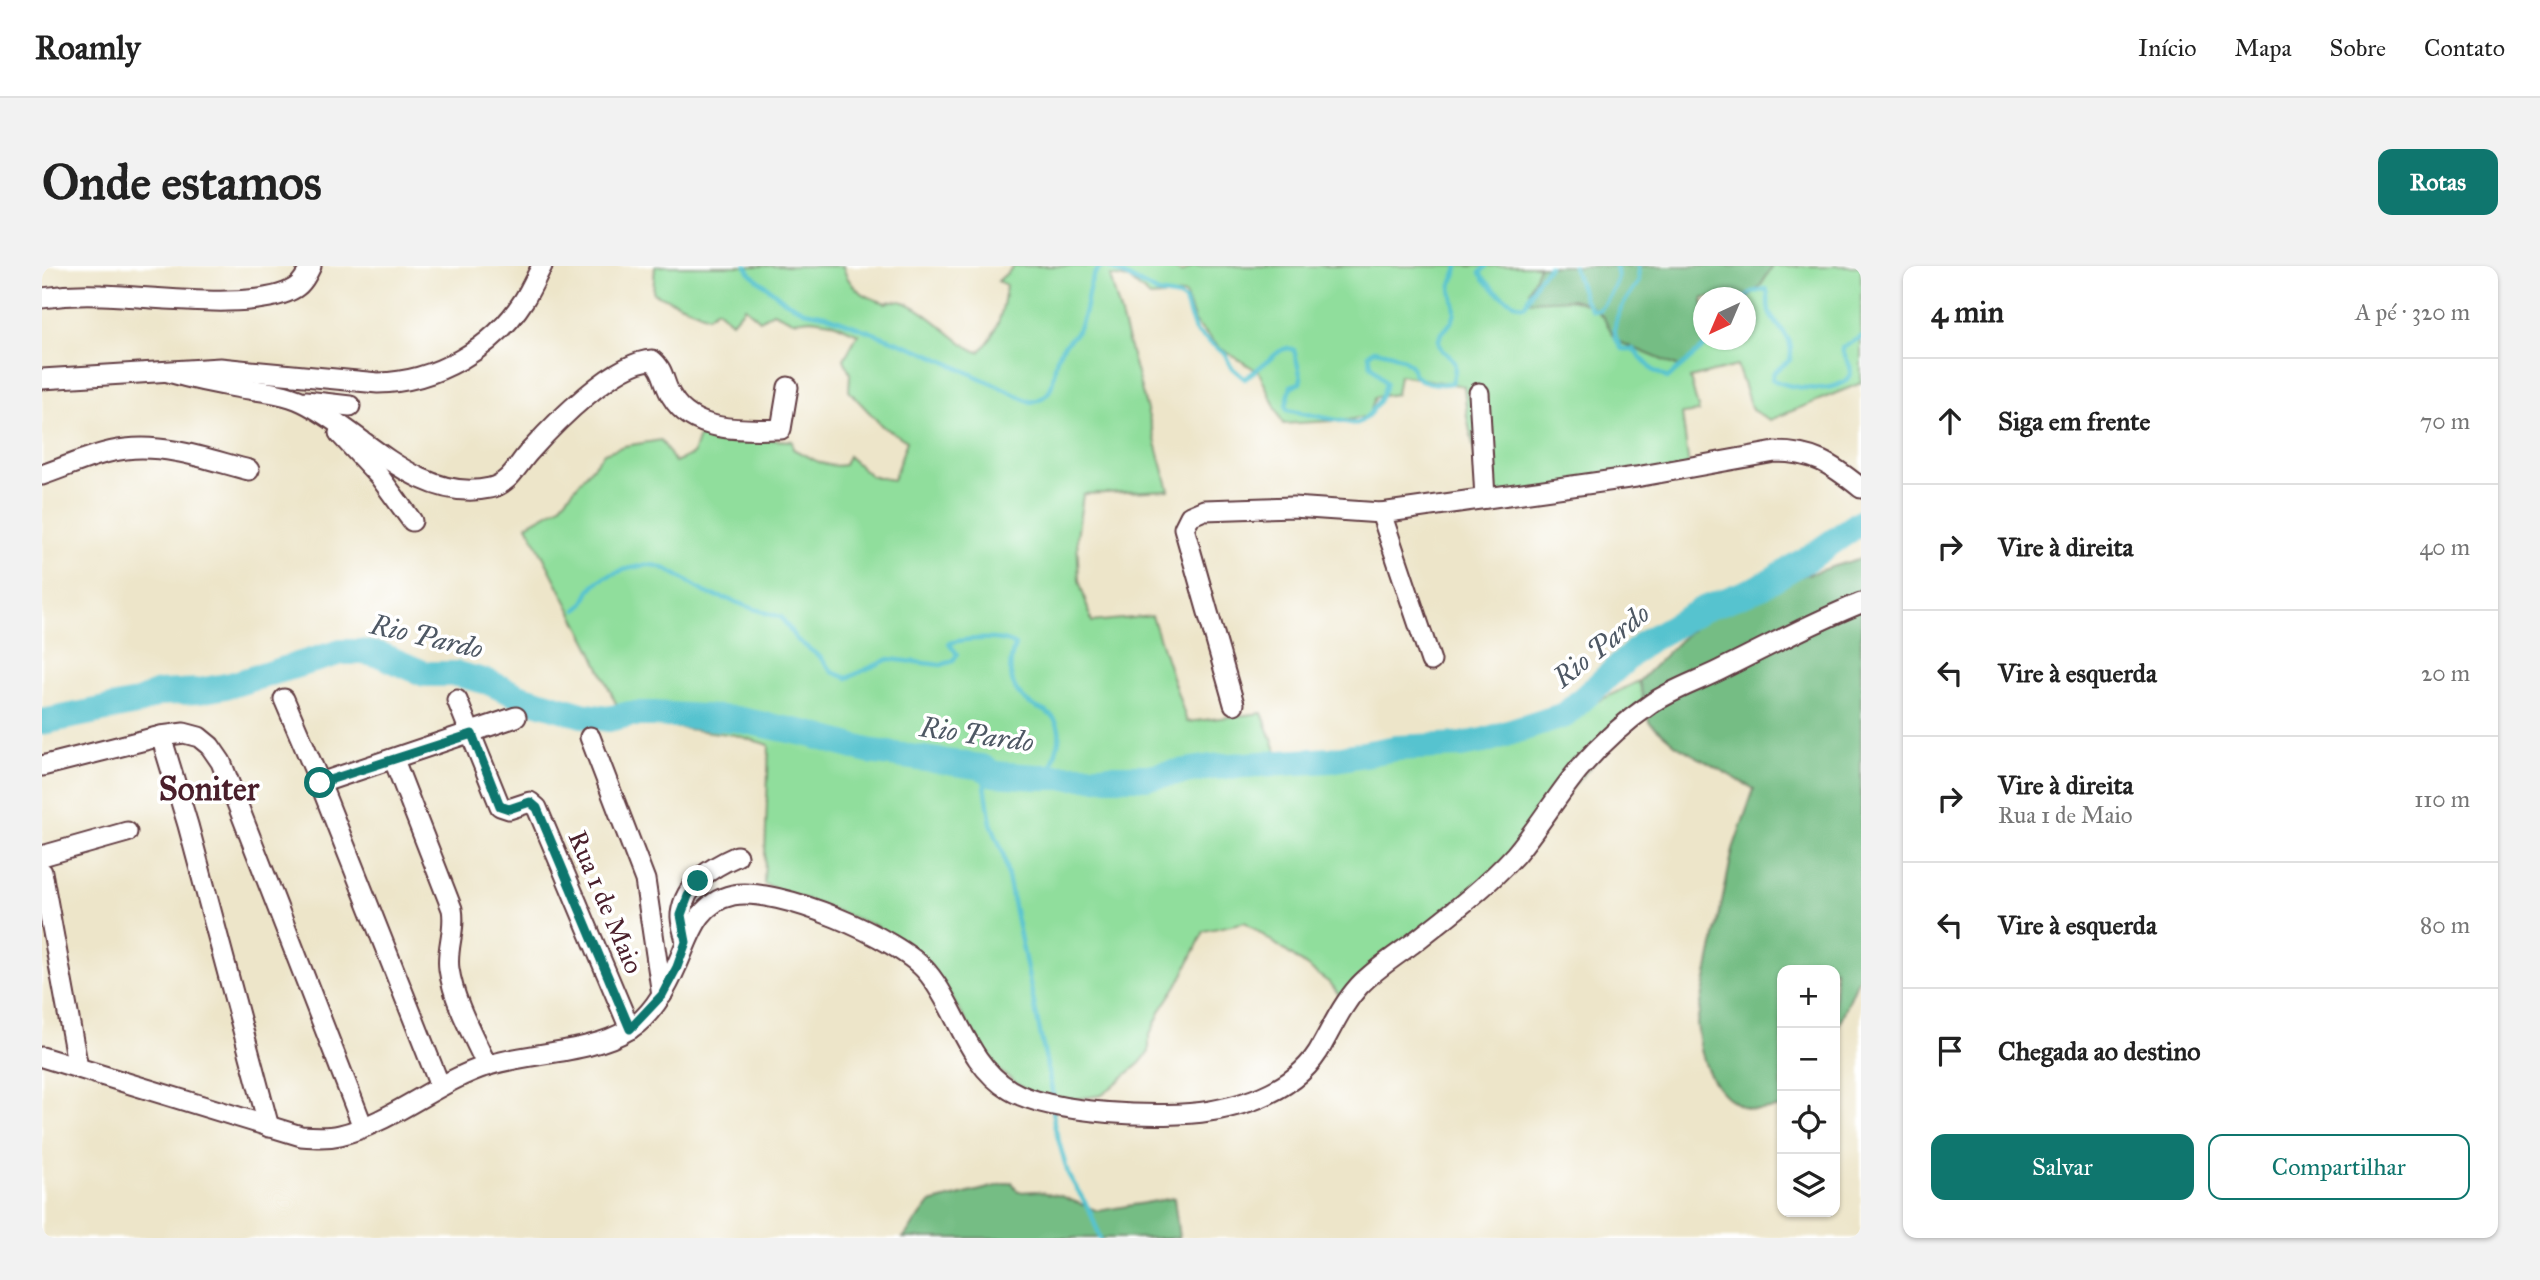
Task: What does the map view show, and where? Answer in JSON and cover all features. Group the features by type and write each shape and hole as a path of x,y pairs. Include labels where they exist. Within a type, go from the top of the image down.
{"street":[{"path":"42,298 73,294 232,301 259,298 294,289 311,266"},
{"path":"42,379 220,368 378,383 420,379 457,363 495,335 523,301 542,266"},
{"path":"301,401 351,431 418,479 446,487 471,490 493,488 517,471 528,452 566,413 619,373 643,360 652,360 659,366 668,392 684,412 723,428 780,429 789,387"},
{"path":"168,372 201,381 275,393 301,401 349,406"},
{"path":"1479,393 1485,498"},
{"path":"301,401 335,430 379,476 412,521"},
{"path":"42,475 106,453 140,448 159,448 249,470"},
{"path":"1234,704 1184,528 1185,522 1198,511 1293,507 1381,513 1636,477 1775,452 1797,452 1815,457 1861,488"},
{"path":"1381,513 1432,661"},
{"path":"42,1057 301,1136 339,1135 363,1127 440,1086 487,1066 590,1044 630,1029 662,995 702,912 731,895 753,893 772,896 821,913 880,937 916,959 942,993 963,1036 982,1065 995,1080 1013,1092 1063,1108 1161,1114 1209,1112 1276,1090 1304,1071 1337,1016 1359,986 1471,897 1514,855 1581,767 1653,702 1861,603"},
{"path":"284,699 440,1086"},
{"path":"457,700 472,734"},
{"path":"320,783 516,718"},
{"path":"42,766 161,736 184,733 199,737 210,746 220,762 363,1127"},
{"name":"Rua 1 de Maio","path":"472,734 500,806 509,809 527,802 533,803 537,808 630,1029"},
{"path":"161,736 188,825 269,1127"},
{"path":"590,737 645,880 662,995"},
{"path":"394,760 452,909 455,922 448,955 451,978 461,1009 487,1066"},
{"path":"42,856 127,832"},
{"path":"686,942 681,915 688,896 710,868 737,856"},
{"path":"42,872 78,1068"}],"green space":[{"path":"655,266 843,266 849,280 865,295 886,303 896,301 908,304 979,352 991,338 1001,312 1006,285 998,281 1015,266 1168,266 1182,273 1193,266 1539,266 1529,300 1559,298 1579,301 1588,304 1603,317 1617,341 1699,353 1702,350 1756,350 1756,290 1773,266 1861,266 1861,383 1770,420 1752,410 1737,366 1690,378 1699,412 1682,414 1689,467 1484,499 1467,417 1464,386 1399,375 1396,394 1375,397 1369,416 1283,424 1259,372 1220,348 1196,324 1185,294 1150,297 1129,279 1110,276 1169,490 1083,494 1077,537 1079,580 1092,622 1152,616 1187,722 1262,713 1282,766 1363,749 1466,744 1568,716 1639,681 1646,708 1481,884 1342,999 1331,984 1245,922 1204,931 1181,979 1161,1010 1149,1037 1149,1052 1140,1063 1102,1095 1045,1104 997,1069 928,962 878,927 764,884 769,745 735,735 624,721 592,651 527,525 559,507 604,453 624,446 661,440 675,462 693,454 699,436 792,441 793,449 818,462 844,465 848,456 871,476 893,480 907,441 882,426 849,391 850,374 844,359 858,334 831,322 811,319 793,321 773,312 760,320 745,307 732,322 717,309 708,316 653,293"},
{"path":"1539,266 1773,266 1756,290 1756,287 1693,287 1693,350 1702,350 1679,367 1617,341 1603,317 1589,304 1572,299 1529,301 1529,291"},
{"path":"1861,558 1861,973 1840,1022 1840,965 1777,965 1777,1108 1753,1110 1736,1103 1716,1085 1704,1062 1697,1023 1733,849 1754,789 1676,745 1649,722 1639,681 1706,618 1795,578"},
{"path":"1012,1182 1018,1192 1036,1191 1061,1196 1098,1211 1174,1198 1179,1238 903,1238 930,1203"}],"waterway":[{"path":"746,266 751,274 785,301 804,311 825,315 927,353 1031,402 1040,399 1050,390 1059,352 1080,327 1094,274 1104,266"},
{"path":"1107,266 1158,293 1179,297 1185,301 1195,331 1225,354 1231,367 1245,379 1281,350 1294,350 1301,378 1300,383 1291,386 1287,410 1356,424 1375,407 1386,383 1371,365 1369,354 1374,350 1403,359 1422,380 1438,384 1452,383 1455,364 1440,347 1439,341 1440,335 1454,315 1451,286 1458,266"},
{"path":"1486,266 1480,273 1488,284 1504,297 1522,306 1537,280 1549,266"},
{"path":"1573,266 1585,300 1592,310 1599,310 1611,294 1618,278 1616,266"},
{"path":"1638,266 1639,281 1623,305 1616,322 1615,331 1622,349 1633,349 1653,370 1667,378 1700,350"},
{"path":"1756,291 1766,289 1769,313 1789,340 1790,360 1774,372 1772,379 1779,383 1801,388 1826,388 1845,381 1851,370 1842,348 1861,337"},
{"name":"Rio Pardo","path":"42,722 136,703 159,693 199,691 231,685 341,652 361,652 381,655 425,674 457,674 488,682 521,697 582,715 608,719 630,714 736,719 809,734 868,751 982,767 994,774 1038,777 1147,777 1211,767 1331,760 1396,748 1461,745 1483,741 1565,715 1644,643 1701,610 1758,588 1815,554 1861,522"},
{"path":"577,610 600,580 624,570 650,565 670,571 709,594 781,617 796,639 820,657 832,672 847,678 889,659 941,665 953,661 957,654 949,643 983,639 1009,642 1015,645 1010,669 1017,691 1029,703 1050,714 1058,726 1059,737 1052,769 1060,778"},
{"path":"982,767 991,823 1003,853 1053,1095"},
{"path":"1053,1109 1054,1124 1068,1174 1090,1211 1100,1238"}],"district":[{"name":"Soniter","path":"209,788"}],"route":[{"path":"320,783 472,734 500,806 509,809 530,802 537,808 630,1029 662,995 677,967 686,942 681,915 688,896 698,881"}]}
